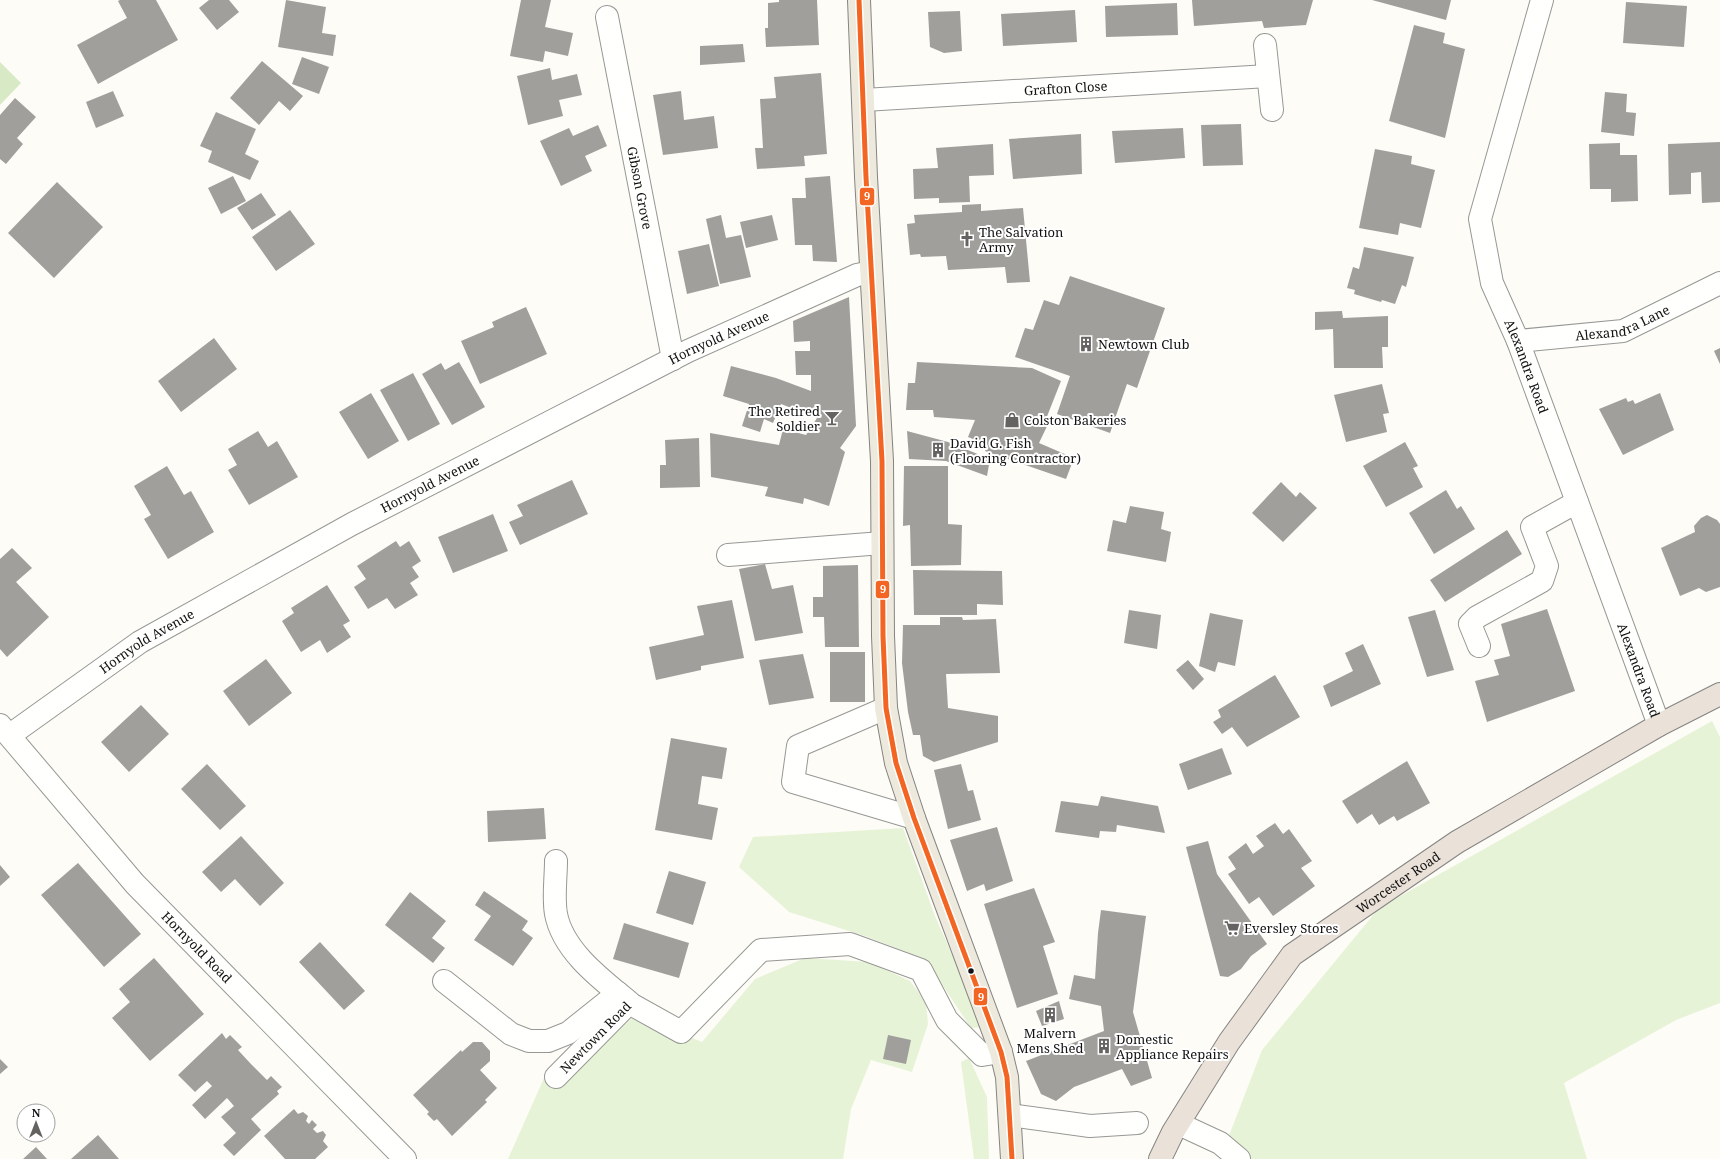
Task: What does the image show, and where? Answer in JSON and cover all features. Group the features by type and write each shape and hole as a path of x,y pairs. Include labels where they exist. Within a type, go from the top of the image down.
{"highway":[{"name":"Worcester Road","path":"1160,1159 1228,1042 1292,955 1457,842 1659,725 1720,694"}],"main road":[{"path":"859,0 871,272 882,461 882,636 886,708 896,763 914,818 1001,1052 1006,1077 1010,1115 1012,1159"}],"street":[{"name":"Alexandra Road","path":"1542,0 1480,219 1492,283 1518,342 1659,725"},
{"name":"Gibson Grove","path":"607,17 673,359"},
{"path":"1265,45 1272,110"},
{"name":"Grafton Close","path":"864,100 1268,76"},
{"name":"Hornyold Avenue","path":"5,730 140,642 371,514 673,359 856,275 871,272"},
{"name":"Alexandra Lane","path":"1518,342 1623,331 1720,283"},
{"path":"1479,646 1470,624 1477,617 1542,580 1547,566 1532,527 1577,502"},
{"path":"728,555 882,543"},
{"path":"886,708 798,746 793,782 914,818"},
{"name":"Hornyold Road","path":"5,730 135,884 405,1159"},
{"path":"444,981 510,1034 529,1041 548,1041 568,1033 624,998 587,966 560,928 556,912 556,861"},
{"name":"Newtown Road","path":"556,1077 624,998 681,1032 761,950 850,944 921,970 940,1026 982,1055 1001,1052"},
{"path":"1010,1115 1090,1126 1137,1122"},
{"path":"1179,1124 1220,1143 1239,1159"}],"green space":[{"path":"0,62 21,83 0,105"},
{"path":"1712,721 1720,737 1720,1003 1676,1020 1564,1083 1587,1159 1220,1159 1262,1050 1379,908"},
{"path":"903,828 935,916 984,1027 971,1028 925,959 865,936 789,912 739,867 753,837"},
{"path":"805,958 869,962 910,981 926,1002 928,1024 912,1072 871,1060 851,1109 843,1159 508,1159 548,1069 562,1085 636,1014 702,1042 755,979"},
{"path":"969,1058 987,1097 989,1159 974,1159 961,1062"}],"building":[{"path":"156,0 178,40 98,84 77,45 127,18 118,1"},
{"path":"209,0 229,0 239,12 217,30 199,8"},
{"path":"286,0 326,7 322,33 336,35 333,56 278,47"},
{"path":"521,0 551,0 545,27 573,33 568,56 545,51 543,62 510,56"},
{"path":"779,0 817,0 819,45 766,47 765,28 768,28 768,3 779,2"},
{"path":"1192,0 1313,0 1306,25 1264,28 1262,21 1194,26"},
{"path":"1372,0 1451,0 1446,20"},
{"path":"1626,2 1687,6 1684,47 1623,43"},
{"path":"1177,3 1178,35 1106,37 1105,6"},
{"path":"1075,10 1077,42 1003,46 1001,14"},
{"path":"960,11 962,51 944,53 930,47 928,12"},
{"path":"1414,25 1445,33 1443,43 1465,49 1445,138 1389,121"},
{"path":"743,44 745,62 700,65 700,46"},
{"path":"302,57 329,67 319,94 292,84"},
{"path":"262,61 303,96 290,111 279,101 259,125 230,98"},
{"path":"550,68 552,80 577,74 582,95 559,100 563,116 528,125 517,76"},
{"path":"821,73 827,154 804,156 805,166 757,169 755,148 763,148 760,99 776,98 774,77"},
{"path":"113,91 124,116 96,128 86,102"},
{"path":"681,91 684,120 714,116 718,148 663,155 653,95"},
{"path":"1605,92 1627,94 1626,112 1636,113 1634,136 1601,132"},
{"path":"15,98 36,117 17,138 23,144 6,164 0,159 0,115"},
{"path":"216,112 256,129 245,154 259,161 250,180 208,162 212,151 200,146"},
{"path":"1241,124 1243,165 1203,166 1201,125"},
{"path":"598,125 607,146 585,156 592,171 561,186 540,141 569,128 573,136"},
{"path":"1183,128 1185,158 1115,163 1112,131"},
{"path":"1081,134 1082,174 1013,179 1009,139"},
{"path":"1720,142 1720,202 1702,203 1701,172 1691,173 1691,194 1669,195 1668,144"},
{"path":"1620,143 1620,155 1637,155 1638,201 1611,202 1611,189 1590,189 1589,144"},
{"path":"993,144 994,175 969,176 970,202 939,203 939,198 914,199 913,169 938,168 936,148"},
{"path":"1375,149 1412,156 1411,164 1435,170 1421,228 1400,223 1398,235 1359,228"},
{"path":"233,176 246,201 221,214 208,188"},
{"path":"830,176 837,262 813,261 812,245 795,245 792,198 806,198 805,178"},
{"path":"57,182 103,227 54,278 8,233"},
{"path":"261,193 276,215 252,230 237,208"},
{"name":"The Salvation Army","path":"981,204 981,211 1023,208 1030,282 1007,283 1005,267 948,270 946,256 921,257 920,254 910,255 907,224 915,223 914,215 962,212 962,205"},
{"path":"290,210 315,244 276,271 252,237"},
{"path":"721,215 726,238 741,235 751,277 720,284 706,219"},
{"path":"772,215 778,240 746,248 740,222"},
{"path":"709,244 719,286 687,294 678,251"},
{"path":"1364,247 1414,257 1406,287 1402,285 1395,304 1382,300 1381,302 1354,294 1355,290 1347,288 1353,267 1359,269"},
{"name":"Newtown Club","path":"1070,276 1165,308 1137,388 1127,384 1110,433 1057,414 1070,376 1015,357 1025,328 1033,330 1044,300 1059,305"},
{"path":"849,297 856,426 840,448 845,452 829,506 804,498 803,504 765,496 768,487 711,477 710,433 779,445 783,429 806,435 817,418 781,404 773,423 764,419 760,432 742,426 749,404 723,396 731,366 776,378 811,391 811,375 796,375 795,351 810,351 810,341 794,342 793,321"},
{"path":"526,307 547,354 480,384 461,341 494,327 492,322"},
{"path":"1342,311 1343,318 1388,316 1388,347 1382,347 1383,368 1334,368 1333,329 1315,330 1315,312"},
{"path":"214,338 237,369 181,412 158,381"},
{"path":"1720,348 1720,364 1714,351"},
{"path":"459,362 485,407 452,425 422,374 441,363 445,370"},
{"name":"Colston Bakeries","path":"917,362 1032,368 1061,381 1046,419 1050,420 1039,443 1074,458 1066,479 985,451 988,445 968,437 975,420 934,417 933,410 906,410 908,383 915,383"},
{"path":"413,373 440,424 408,441 380,390"},
{"path":"1382,384 1389,413 1383,414 1387,432 1346,442 1334,395"},
{"path":"371,393 399,441 368,459 339,412"},
{"path":"1660,393 1674,430 1623,455 1599,409 1626,398 1628,402 1633,400 1635,404"},
{"path":"258,431 268,447 277,441 298,477 249,505 228,470 237,465 228,449"},
{"name":"David G. Fish (Flooring Contractor)","path":"907,431 948,442 990,459 987,476 946,461 909,459"},
{"path":"699,438 700,487 660,488 660,465 666,465 665,440"},
{"path":"1405,442 1418,466 1413,468 1423,487 1386,507 1363,466"},
{"path":"167,466 184,495 191,491 214,532 168,559 144,519 151,515 134,486"},
{"path":"904,466 948,466 948,524 962,525 961,565 911,566 910,525 903,526"},
{"path":"572,480 588,514 520,545 509,522 523,516 517,505"},
{"path":"1281,482 1296,497 1300,492 1317,508 1283,542 1252,513"},
{"path":"1446,490 1457,509 1461,506 1475,529 1434,554 1409,513"},
{"path":"1130,506 1164,512 1161,529 1171,532 1166,562 1107,551 1113,520 1126,523"},
{"path":"493,514 508,551 453,573 438,537"},
{"path":"1707,515 1717,520 1720,524 1720,587 1706,592 1699,588 1680,596 1661,548 1695,532 1694,526 1701,518"},
{"path":"1507,530 1522,554 1445,602 1430,580"},
{"path":"396,541 400,547 409,541 421,561 412,567 419,577 410,583 418,595 395,609 387,598 368,609 354,587 366,579 357,566"},
{"path":"12,548 32,568 16,582 49,617 7,657 0,649 0,559"},
{"path":"765,564 772,589 793,585 803,633 755,641 739,569"},
{"path":"858,565 859,647 825,647 824,617 813,617 813,597 823,597 823,566"},
{"path":"913,570 1002,571 1003,605 977,604 977,615 914,615"},
{"path":"327,585 350,621 343,625 351,637 327,653 320,640 301,652 282,621 294,613 291,608"},
{"path":"732,600 744,658 701,666 701,670 656,680 649,647 704,635 697,606"},
{"path":"1547,609 1575,691 1487,722 1475,681 1499,675 1494,660 1510,656 1501,624"},
{"path":"1129,610 1161,615 1157,649 1124,643"},
{"path":"1435,610 1454,670 1427,677 1408,617"},
{"path":"1210,613 1243,620 1235,666 1218,662 1215,672 1199,666"},
{"path":"940,617 962,617 963,620 996,619 1000,673 946,674 948,708 998,716 998,742 934,762 923,756 920,735 913,735 908,712 902,663 903,625 940,625"},
{"path":"1363,644 1381,684 1331,707 1323,686 1353,671 1345,653"},
{"path":"830,652 865,652 865,702 830,702"},
{"path":"803,654 814,698 769,705 759,660"},
{"path":"266,659 292,693 249,726 223,691"},
{"path":"1188,660 1204,679 1193,690 1176,670"},
{"path":"1275,675 1300,717 1247,747 1232,727 1222,734 1213,722 1221,717 1218,710"},
{"path":"141,705 169,734 129,772 101,742"},
{"path":"671,738 727,748 722,779 702,776 698,804 718,808 712,840 655,830"},
{"path":"1222,748 1232,774 1188,790 1179,764"},
{"path":"1407,761 1430,803 1397,821 1394,816 1379,825 1372,814 1357,824 1342,801"},
{"path":"207,764 246,806 220,830 181,789"},
{"path":"961,764 968,791 973,790 981,820 948,829 934,770"},
{"path":"1101,796 1158,806 1165,833 1117,825 1116,832 1100,831 1099,838 1055,832 1061,801 1098,806"},
{"path":"544,808 546,839 488,842 487,811"},
{"path":"1275,823 1283,834 1289,829 1312,861 1301,868 1315,886 1273,916 1259,897 1249,904 1228,874 1236,869 1228,857 1246,843 1253,854 1264,846 1256,836"},
{"path":"997,827 1013,881 986,891 984,884 967,891 950,840"},
{"path":"241,836 284,883 260,906 235,879 221,892 202,872"},
{"name":"Eversley Stores","path":"1208,841 1217,874 1267,944 1251,956 1241,969 1228,977 1220,976 1186,847"},
{"path":"78,863 141,934 104,967 41,895"},
{"path":"0,865 10,877 0,886"},
{"path":"669,871 706,882 693,925 656,913"},
{"path":"1034,888 1055,942 1043,946 1058,994 1017,1008 984,904"},
{"path":"484,891 528,921 522,930 533,938 513,966 474,940 491,916 475,905"},
{"path":"410,892 446,921 432,938 445,948 433,963 385,925"},
{"path":"1101,910 1146,916 1133,1012 1152,1078 1131,1086 1122,1069 1074,1087 1056,1101 1041,1094 1026,1061 1104,1031 1101,1006 1069,999 1074,975 1095,979"},
{"path":"624,923 689,943 679,978 613,959"},
{"path":"320,942 365,991 344,1010 299,962"},
{"path":"154,958 204,1014 150,1061 112,1018 130,1002 119,989"},
{"name":"Malvern Mens Shed","path":"1059,1001 1064,1019 1042,1026 1036,1011"},
{"path":"222,1033 226,1039 230,1035 242,1047 238,1050 267,1080 271,1076 282,1087 277,1091 279,1094 251,1119 261,1130 234,1156 223,1145 236,1133 221,1117 234,1106 227,1098 205,1119 192,1105 212,1086 207,1081 195,1092 178,1075"},
{"path":"888,1035 911,1040 906,1064 883,1059"},
{"path":"473,1042 482,1042 490,1051 490,1061 480,1070 497,1088 485,1100 487,1102 452,1136 437,1119 434,1121 427,1114 429,1112 413,1095 461,1050 462,1052"},
{"path":"0,1059 8,1067 0,1074"},
{"path":"294,1109 298,1114 303,1112 308,1116 306,1121 309,1124 312,1120 317,1125 313,1129 317,1133 323,1131 326,1135 323,1141 328,1147 315,1159 285,1159 264,1136"},
{"path":"98,1135 119,1159 71,1159"},
{"path":"36,1147 47,1159 23,1159"}],"transit line":[{"name":"9","path":"859,0 866,177 882,461 883,636 886,708 896,763 914,818 1001,1052 1007,1077 1012,1159"}],"place":[{"name":"The Salvation Army","path":"967,239"},
{"name":"Newtown Club","path":"1086,344"},
{"name":"The Retired Soldier","path":"832,418"},
{"name":"Colston Bakeries","path":"1012,420"},
{"name":"David G. Fish (Flooring Contractor)","path":"938,450"},
{"name":"Eversley Stores","path":"1232,928"},
{"name":"Malvern Mens Shed","path":"1050,1015"},
{"name":"Domestic Appliance Repairs","path":"1104,1046"}]}
